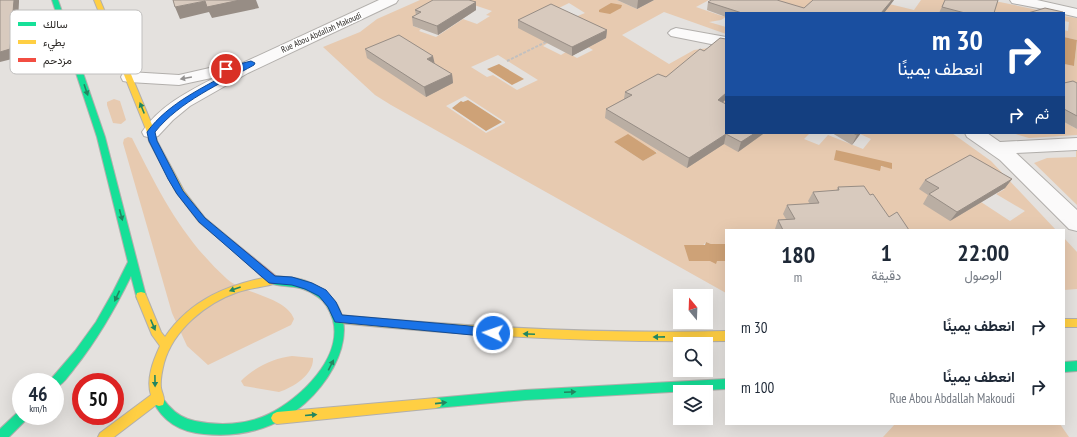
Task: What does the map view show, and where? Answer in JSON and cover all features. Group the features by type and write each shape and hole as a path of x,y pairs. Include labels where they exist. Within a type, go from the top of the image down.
{"main road":[{"path":"55,0 58,10"},
{"path":"97,0 101,10"},
{"path":"80,74 101,137 143,302 157,335 165,344"},
{"path":"128,74 151,132 153,141 176,186 202,220 273,280"},
{"path":"63,373 94,337 116,300 133,261"},
{"path":"232,437 248,428 272,419 295,405 314,389 328,371 337,352 340,335 339,319 332,305 322,293 308,286 292,281 273,280 246,285 212,299 183,322 165,344 157,362 154,381 157,398 166,413 180,424 200,431 223,432 248,428"},
{"path":"339,319 467,331 533,335 627,338 725,336"},
{"path":"1065,323 1077,323"},
{"path":"1065,366 1077,366"},
{"path":"272,419 525,395 725,384"},
{"path":"104,437 157,398"},
{"path":"0,437 13,425"}],"street":[{"name":"Rue Abou Abdallah Makoudi","path":"151,132 162,118 178,106 251,63 390,0"},
{"path":"1017,0 1077,13"},
{"path":"676,33 725,42"},
{"name":"Rue Abou Abdallah Makoudi","path":"129,77 179,80 251,63"},
{"path":"975,134 1017,165 1077,223"},
{"path":"996,148 1077,144"}],"path":[{"path":"507,61 546,42"}],"shaded area":[{"path":"420,0 617,0 637,9 654,0 709,0 696,7 722,16 725,14 725,18 721,20 709,22 725,27 725,34 664,12 622,35 669,64 694,50 716,47 725,80 725,119 696,143 754,134 809,134 804,139 819,145 828,135 863,149 871,139 860,134 953,134 991,161 1055,229 895,229 838,205 809,201 815,213 791,229 725,229 725,244 711,244 706,242 689,261 725,261 725,292 375,95 323,47 360,32 377,19","holes":["468,3 492,11 486,15 490,16 477,24 463,19 436,37 419,31 421,29 413,26","569,3 585,13 568,20 551,12","606,38 588,47 593,50 577,58 566,52 561,55 543,46 548,43","498,55 538,80 517,90 493,75 487,77 471,67","465,96 505,123 486,133 446,106","614,142 657,152 643,161","836,150 892,168 835,160","1005,189 996,194 1025,211 1010,221 981,202 933,198"]},
{"path":"746,0 873,0 914,10 921,0 990,0 1047,12 728,12"},
{"path":"611,3 622,5 621,8 610,14 599,12 599,10"},
{"path":"1065,16 1077,18 1077,40 1065,37 1065,30 1068,31 1069,22 1065,21"},
{"path":"1065,37 1077,40 1074,66 1065,64"},
{"path":"1077,41 1077,91 1065,90 1065,64 1074,66"},
{"path":"499,64 524,79 512,85 487,69"},
{"path":"114,99 120,101 126,120 121,124 113,123 107,105 107,102"},
{"path":"468,100 502,122 486,131 452,108 461,101 463,102"},
{"path":"1065,123 1077,129 1077,135 1029,138 1015,134 1065,134"},
{"path":"628,134 657,153 643,161 614,142"},
{"path":"128,137 132,138 162,196 184,231 197,247 227,279 234,284 283,306 290,312 294,319 291,325 208,365 187,346 172,313 123,143 124,139"},
{"path":"836,150 892,163 892,169 881,166 880,171 834,160"},
{"path":"1076,151 1077,205 1034,163 1047,158 1076,157"},
{"path":"1065,239 1077,252 1077,289 1065,290"},
{"path":"706,242 711,244 725,244 725,261 717,261 716,264 710,261 689,261 684,245 705,245"},
{"path":"292,356 313,358 312,364 307,374 302,379 285,390 279,392 244,386 241,381 264,364"},
{"path":"894,425 1061,425 1069,437 883,437"}],"building":[{"path":"0,0 14,0 13,10 10,10 10,49 0,52"},
{"path":"173,0 240,0 207,7 205,1 175,7"},
{"path":"433,0 469,0 476,2 437,26 412,17 421,12 415,10"},
{"path":"711,0 777,0 804,8 813,0 892,0 882,12 739,12 708,2"},
{"path":"945,0 998,0 994,12 961,12 942,7"},
{"path":"551,4 607,30 572,47 518,20"},
{"path":"1045,8 1063,12 1031,12"},
{"path":"399,35 433,56 427,59 452,74 424,87 365,49"},
{"path":"720,38 725,39 725,94 718,100 725,104 726,134 689,158 606,109 632,95 625,92 658,74 666,77 700,49 704,51"},
{"path":"1073,81 1077,83 1077,116 1065,110 1065,83"},
{"path":"726,134 753,134 741,142"},
{"path":"970,155 1012,179 957,212 929,194 939,188 925,180"},
{"path":"864,186 870,195 873,194 889,217 897,212 908,229 782,229 778,220 795,219 787,205 819,203 813,192 839,190 838,187"}],"traffic: fast":[{"path":"55,0 58,10"},
{"path":"80,74 101,137 141,296"},
{"path":"64,373 79,355 99,325 117,294 133,261"},
{"path":"159,401 166,412 181,423 199,428 224,430 249,427 273,419 284,413 309,394 332,361 338,343 339,325 335,308 323,294 303,284 273,280"},
{"path":"1065,367 1077,366"},
{"path":"436,403 525,395 725,384"},
{"path":"0,437 13,425"}],"traffic: slow":[{"path":"97,0 101,10"},
{"path":"127,74 151,132 153,141 180,192 202,220 231,244"},
{"path":"159,401 155,386 156,372 160,358 166,344 185,320 196,310 220,295 260,282 273,280"},
{"path":"141,296 157,335 165,344"},
{"path":"339,319 436,328 532,334 629,337 725,336"},
{"path":"1065,323 1077,323"},
{"path":"104,437 157,398"},
{"path":"277,418 436,403"}],"traffic: jam":[{"path":"231,244 273,280"}],"route":[{"path":"226,69 251,63 178,106 162,118 151,132 153,141 172,179 180,192 202,220 273,280 292,281 308,286 322,293 332,305 339,319 493,333"}]}
